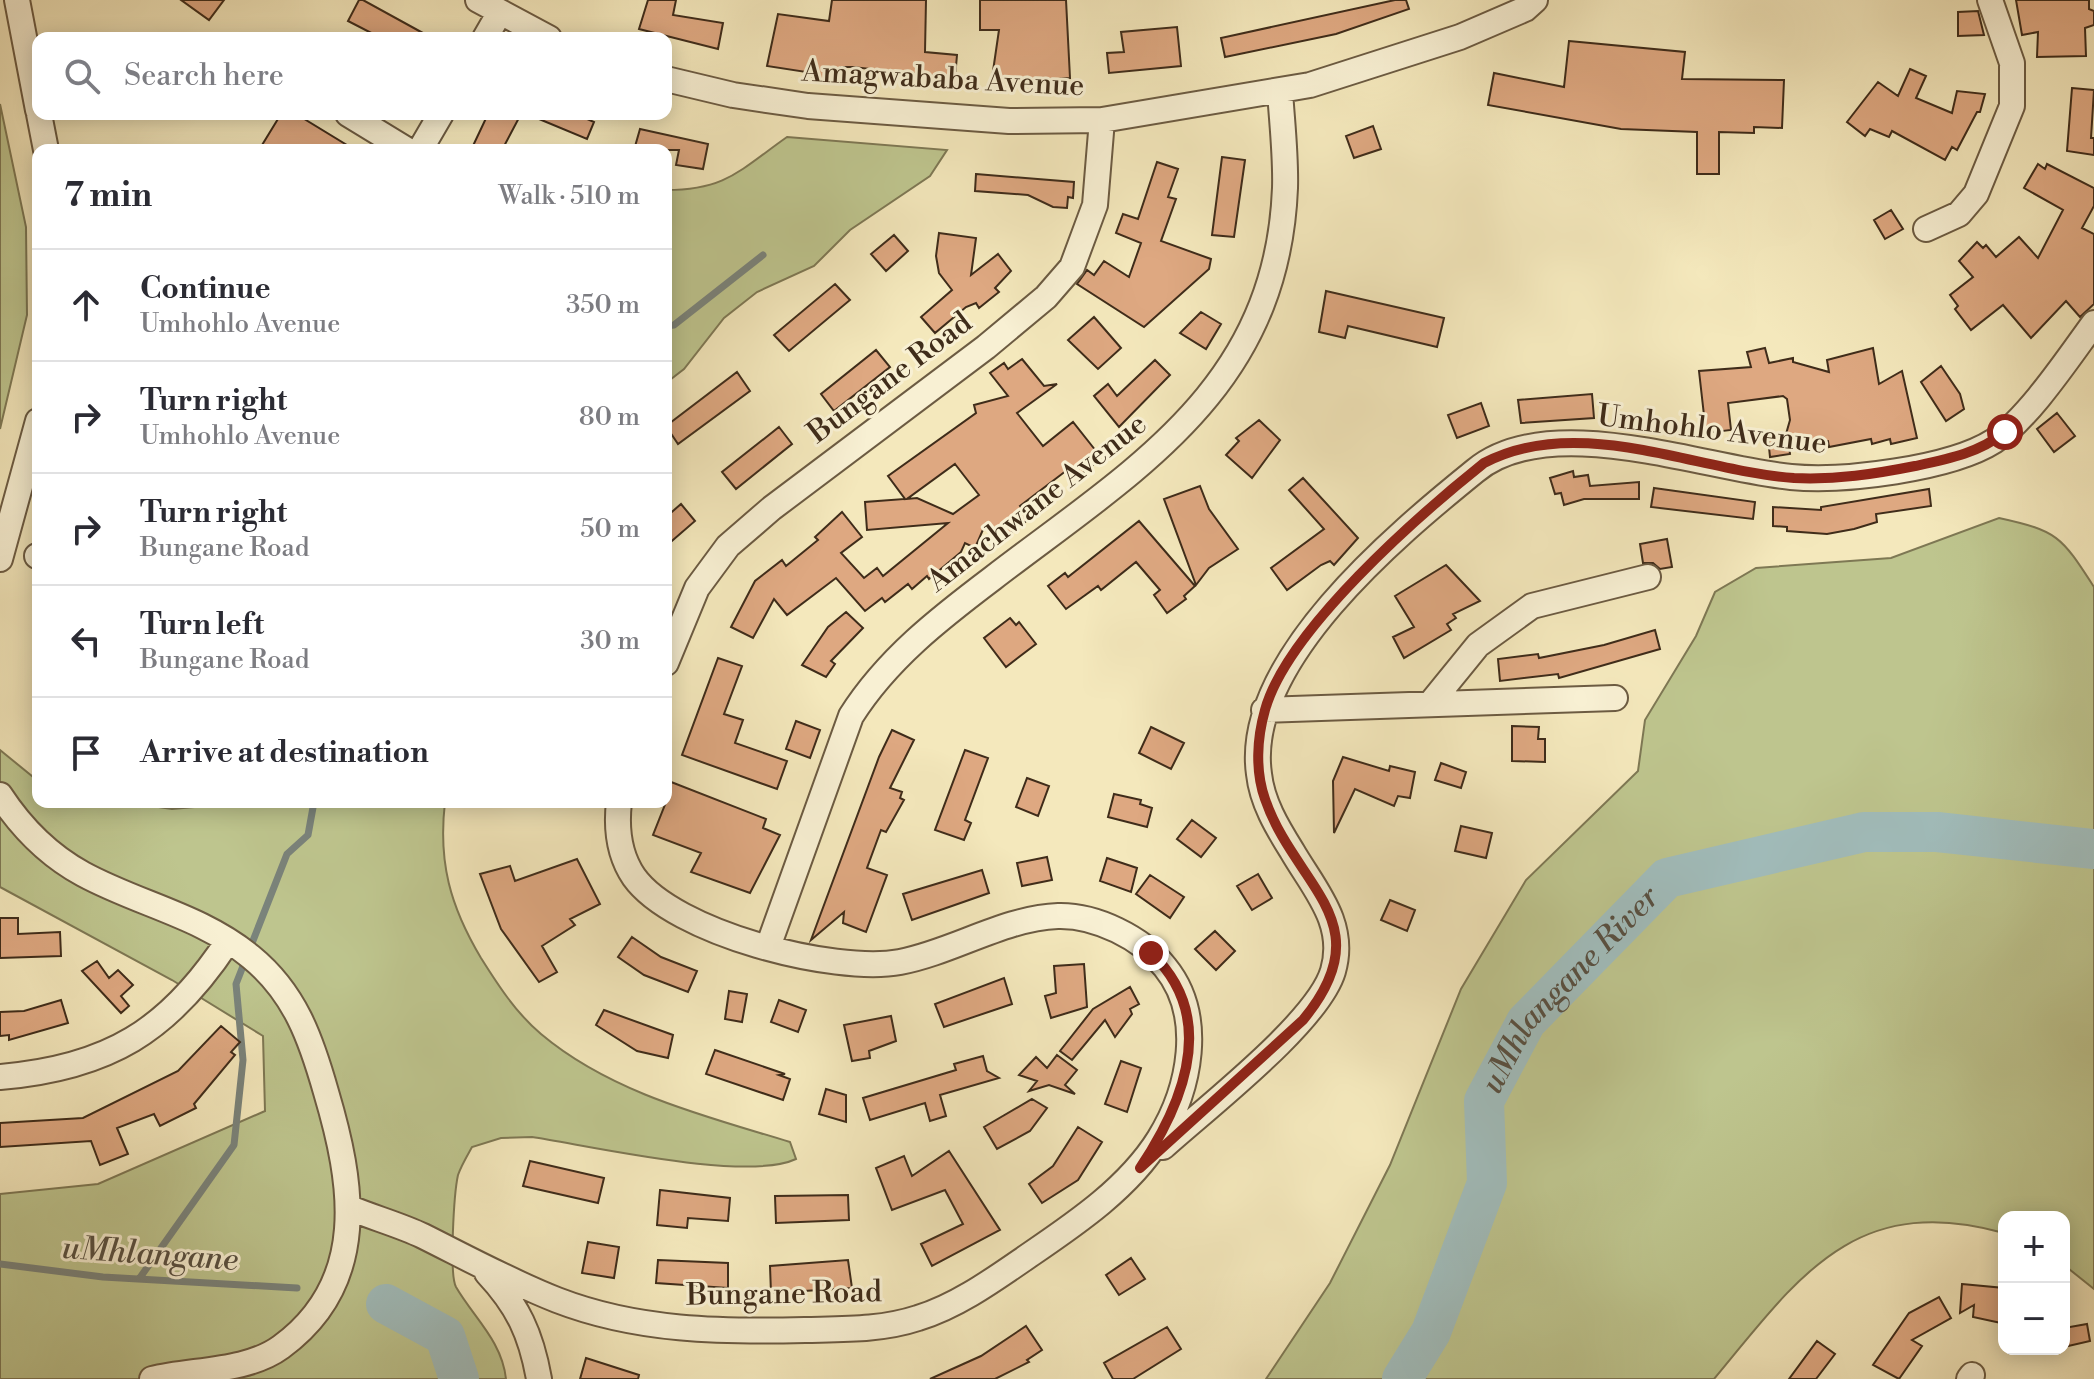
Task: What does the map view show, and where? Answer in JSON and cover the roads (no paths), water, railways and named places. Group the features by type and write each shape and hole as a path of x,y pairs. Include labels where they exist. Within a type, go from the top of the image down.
{"street":[{"path":"17,0 32,80"},
{"path":"478,0 538,32"},
{"name":"Amagwababa Avenue","path":"672,80 733,95 808,106 1009,121 1102,120 1280,91 1460,37 1525,9 1535,0"},
{"path":"1926,229 1959,214 1976,194 2012,106 2014,72 1990,0"},
{"path":"488,32 500,12"},
{"name":"Amachwane Avenue","path":"768,947 851,716 865,692 904,650 950,612 1152,456 1188,422 1232,364 1256,317 1278,245 1285,187 1280,91"},
{"path":"40,120 45,144"},
{"path":"358,120 397,144"},
{"path":"424,144 438,120"},
{"name":"Bungane Road","path":"672,648 697,588 728,546 772,508 986,347 1046,297 1072,267 1095,205 1102,120"},
{"name":"Umhohlo Avenue","path":"1140,1168 1303,1020 1322,997 1333,972 1335,946 1331,916 1281,834 1261,787 1258,763 1264,710 1285,665 1331,605 1418,521 1493,458 1540,446 1628,447 1793,478 1838,479 1973,452 2005,432 2094,323"},
{"path":"0,559 32,443"},
{"path":"1430,704 1478,645 1532,606 1648,577"},
{"path":"1264,710 1615,698"},
{"path":"0,795 19,821 68,864 104,884 173,910 228,941 265,969 304,1021 338,1130 350,1208 346,1245 335,1280 307,1321 280,1348 252,1361 152,1379"},
{"name":"Bungane Road","path":"350,1208 413,1232 560,1301 663,1327 754,1332 882,1326 930,1314 1001,1274 1060,1235 1140,1168 1169,1123 1187,1070 1189,1031 1185,1006 1165,967 1119,931 1081,918 1044,918 902,961 861,965 822,961 768,947 688,918 645,889 633,875 619,842 619,808"},
{"path":"0,1077 71,1066 107,1055 136,1038 159,1022 203,978 228,941"},
{"path":"480,1265 519,1311 530,1333 539,1379"}],"waterway":[{"path":"672,325 763,255"},
{"path":"139,1279 234,1145 243,1060 236,984 287,854 308,835 313,808"},
{"name":"uMhlangane River","path":"1402,1379 1431,1332 1487,1183 1484,1101 1526,1022 1667,878 1864,832 1937,832 2094,849"},
{"name":"uMhlangane","path":"0,1264 103,1277 297,1288"},
{"name":"uMhlangane River","path":"386,1304 445,1336 459,1379"}]}
